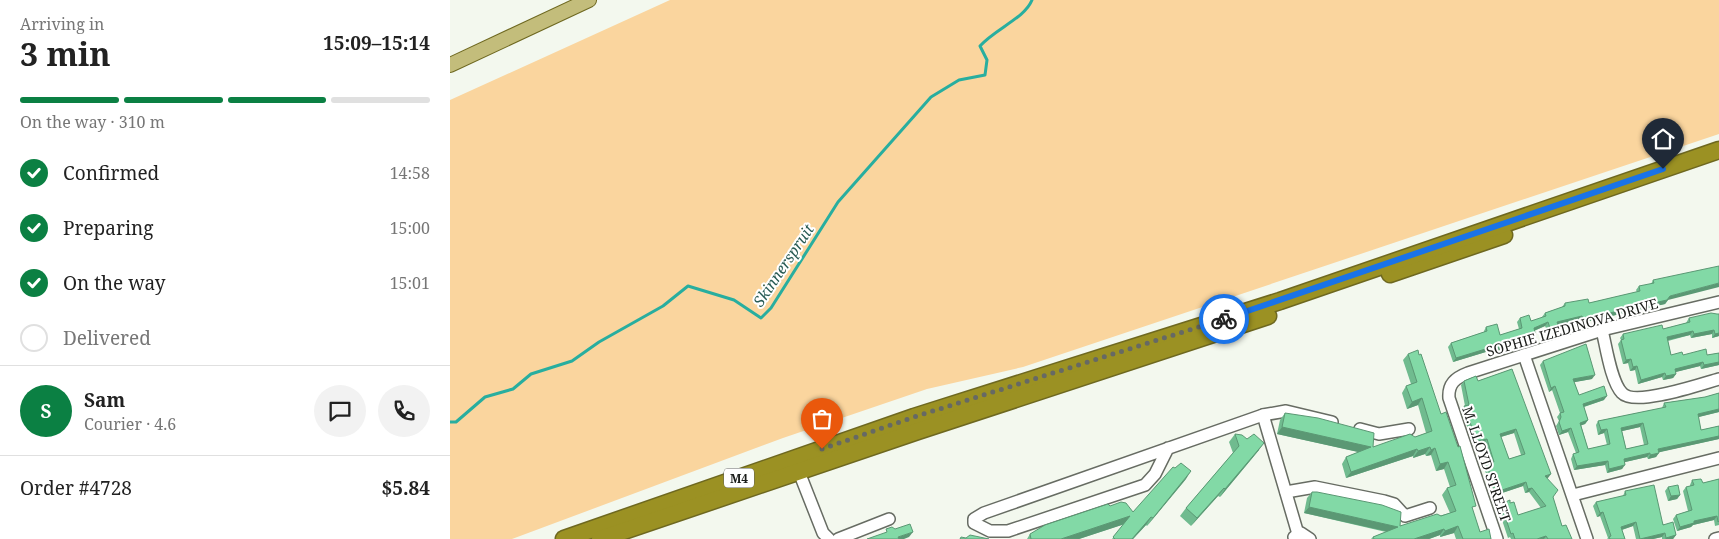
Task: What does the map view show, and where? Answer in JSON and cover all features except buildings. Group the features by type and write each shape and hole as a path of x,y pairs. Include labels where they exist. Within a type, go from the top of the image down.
{"highway":[{"name":"M4","path":"564,539 914,417 1280,301 1719,150"},
{"name":"M4","path":"600,539 1281,312 1719,160"}],"main road":[{"path":"450,65 589,0"}],"street":[{"name":"SOPHIE IZEDINOVA DRIVE","path":"1449,398 1448,389 1459,377 1602,330 1719,302"},
{"path":"1602,330 1616,384 1622,394 1629,398 1651,397 1719,380"},
{"path":"1524,355 1587,539"},
{"name":"M. LLOYD STREET","path":"1449,398 1497,539"},
{"path":"1168,448 1155,474 1145,486 1008,531 990,531 974,523 974,520 984,513 1168,448 1263,415 1286,411 1298,412 1379,434 1409,429"},
{"path":"1263,415 1286,492 1296,536 1304,534 1310,539"},
{"path":"1573,495 1719,458"},
{"path":"799,472 823,533 829,539"},
{"path":"1286,492 1315,487 1384,500 1394,504 1405,516 1430,508"},
{"path":"838,539 889,520"},
{"path":"1715,539 1719,538"}],"shaded area":[{"path":"670,0 1719,0 1719,134 1023,367 927,389 783,438 512,539 450,539 450,100"}],"waterway":[{"name":"Skinnerspruit","path":"450,422 456,422 485,397 513,389 531,374 572,361 599,342 663,306 688,286 734,300 761,318 771,308 838,202 931,97 959,80 985,75 987,60 980,46 1023,12 1032,0"}],"way so far":[{"path":"822,449 914,417 1224,319"}],"route":[{"path":"1224,319 1663,169"}]}
